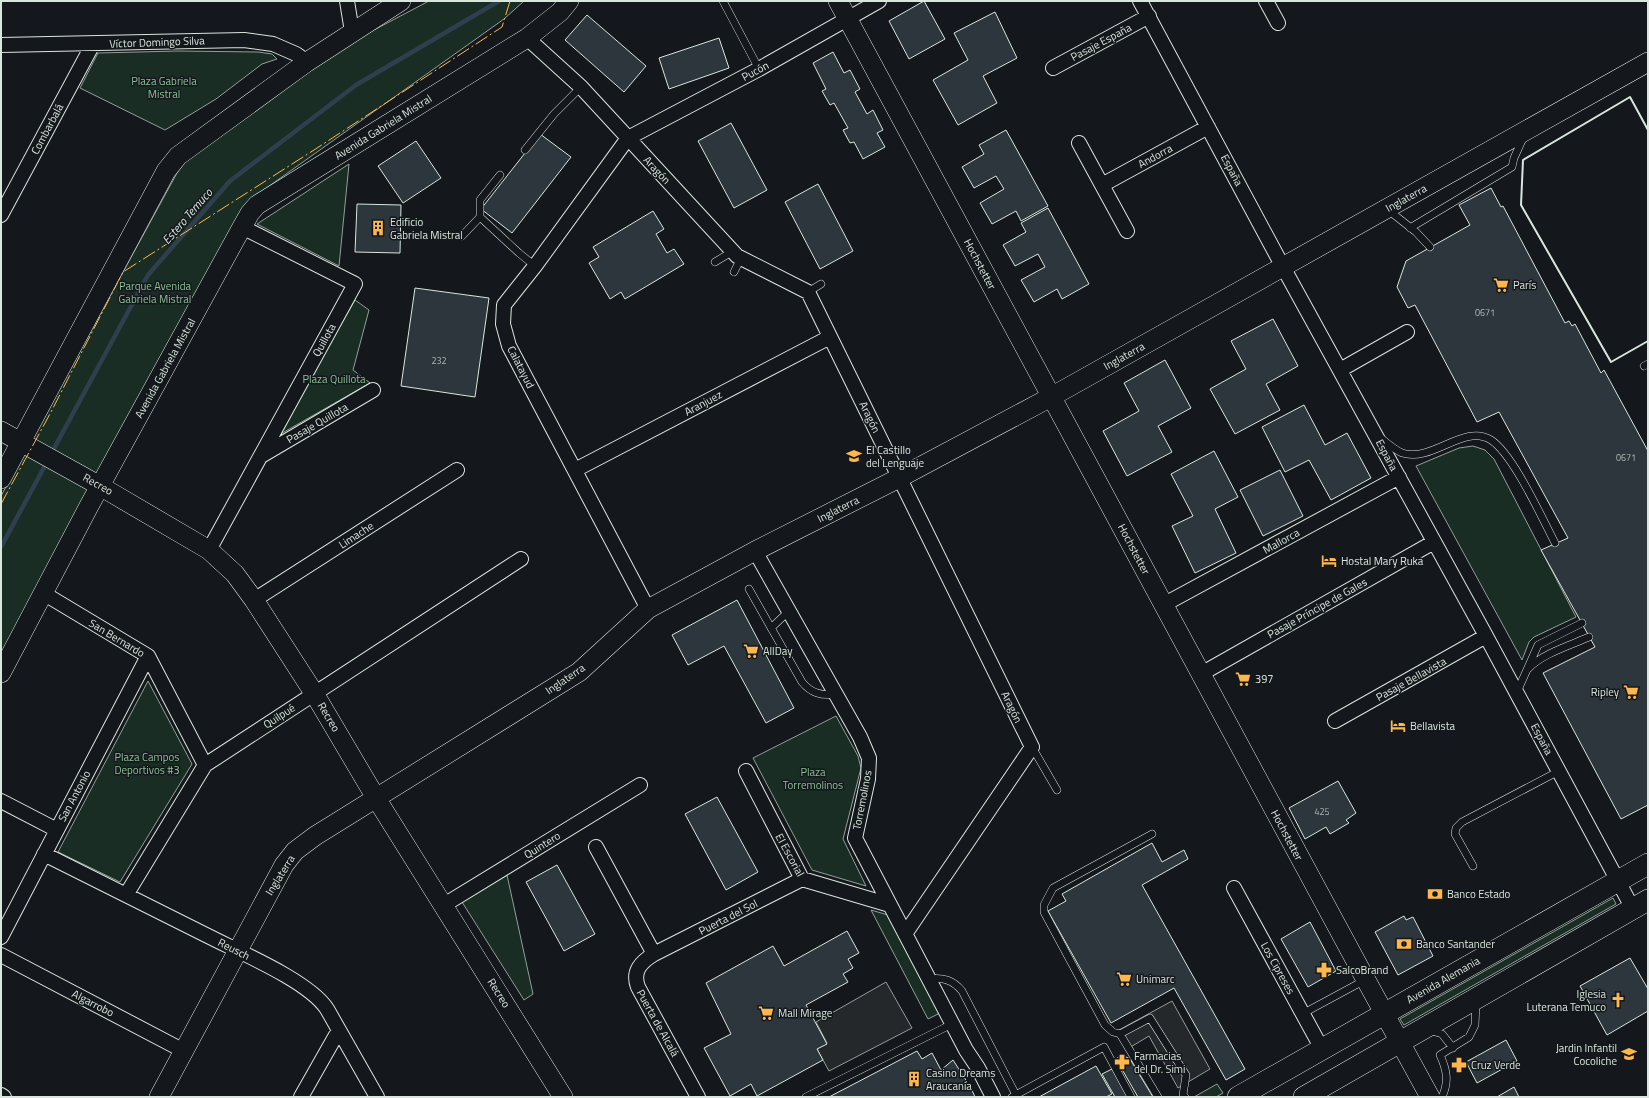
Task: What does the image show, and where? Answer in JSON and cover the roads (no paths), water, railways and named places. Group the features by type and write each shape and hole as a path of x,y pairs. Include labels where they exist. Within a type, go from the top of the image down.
{"main road":[{"path":"1,479 26,444 166,171 178,156 306,62 401,1"},
{"name":"Avenida Gabriela Mistral","path":"1,673 100,486 242,227 257,205 527,38 560,12 569,1"},
{"name":"Hochstetter","path":"838,1 1430,1097"},
{"name":"Inglaterra","path":"159,1097 284,866 295,851 316,836 579,672 648,609 755,551 899,478 1051,397 1648,62"},
{"name":"Recreo","path":"1,431 100,486 209,550 235,574 254,600 314,693 376,798 563,1097"},
{"name":"Avenida Alemania","path":"1238,1097 1648,864"},
{"path":"1304,1097 1641,904"}],"street":[{"path":"347,1 352,32"},
{"name":"Pucón","path":"628,138 759,69 879,1"},
{"name":"España","path":"1140,1 1283,267 1399,476 1618,881 1641,904"},
{"path":"1266,1 1278,23"},
{"name":"Pasaje España","path":"1053,68 1149,16"},
{"name":"Aragón","path":"527,38 581,87 737,255 808,292 1032,748"},
{"name":"Víctor Domingo Silva","path":"1,45 244,40 273,44 296,54 306,62"},
{"name":"Combarbalá","path":"1,215 93,44"},
{"name":"Andorra","path":"1102,185 1208,127"},
{"name":"Calatayud","path":"628,138 535,266 504,305 503,324 509,346 648,609"},
{"path":"1079,143 1127,230"},
{"name":"Quillota","path":"209,550 355,284 242,227"},
{"path":"1340,370 1407,332"},
{"name":"Aranjuez","path":"575,470 830,337"},
{"name":"Pasaje Quillota","path":"261,456 373,390"},
{"name":"Limache","path":"254,600 457,470"},
{"name":"Mallorca","path":"1163,605 1399,476"},
{"name":"Pasaje Príncipe de Gales","path":"1201,674 1434,542"},
{"name":"Torremolinos","path":"755,551 860,737 869,758 868,779 855,838 952,1024 993,1097"},
{"name":"Quilpué","path":"126,895 205,765 521,559"},
{"name":"San Bernardo","path":"43,593 148,656 205,765"},
{"name":"Pasaje Bellavista","path":"1335,721 1486,636"},
{"name":"San Antonio","path":"1,937 148,656"},
{"path":"905,934 1032,748"},
{"name":"El Escorial","path":"746,772 802,879 890,905"},
{"name":"Quintero","path":"444,905 640,785"},
{"path":"1,801 57,830"},
{"path":"596,847 654,954"},
{"name":"Reusch","path":"44,854 238,951 287,977 314,994 322,1002 377,1097"},
{"name":"Puerta del Sol","path":"654,954 802,879"},
{"name":"Los Cipreses","path":"1234,888 1322,1049"},
{"name":"Puerta de Alcalá","path":"654,954 644,960 637,970 635,979 698,1097"},
{"name":"Algarrobo","path":"1,956 184,1051"},
{"path":"301,1097 338,1030"},
{"name":"Torremolinos","path":"966,1050 973,1071 986,1097"}],"lane":[{"path":"723,1 759,69"},
{"path":"525,150 554,114 581,87"},
{"path":"1410,228 1512,168 1514,158 1525,131"},
{"path":"462,236 480,217 480,200 500,175"},
{"path":"1386,209 1410,228 1430,247"},
{"path":"480,217 535,266"},
{"path":"715,262 737,255 734,272"},
{"path":"808,292 821,284"},
{"path":"1377,436 1402,452 1416,455 1466,438 1484,437 1490,440 1505,453 1519,474 1555,543"},
{"path":"749,589 806,686 810,690 822,695 836,694"},
{"path":"771,628 789,611"},
{"path":"1516,692 1538,645 1582,623"},
{"path":"1524,674 1537,661 1589,637"},
{"path":"1032,748 1057,790"},
{"path":"1473,866 1455,834 1456,828 1462,822 1559,771"},
{"path":"1152,834 1053,888 1044,905 1044,912 1105,1025 1113,1032 1120,1034 1158,1097"},
{"path":"929,979 943,978 959,987 1014,1096 1104,1047 1131,1097"},
{"path":"1302,1014 1366,980"},
{"path":"1442,1097 1447,1077 1446,1067 1440,1055 1469,1037 1475,1025 1475,1008 1479,996"},
{"path":"1120,1034 1150,1018 1186,1075 1183,1096"},
{"path":"806,1097 952,1024"},
{"path":"1419,1030 1432,1030 1438,1032 1446,1038 1453,1048"}],"waterway":[{"name":"Estero Temuco","path":"51,454 148,275 230,181 356,85 499,1"},
{"name":"Estero Temuco","path":"1,547 47,462"}],"place":[{"name":"Edificio Gabriela Mistral","path":"378,228"},
{"name":"París","path":"1501,285"},
{"name":"El Castillo del Lenguaje","path":"854,456"},
{"name":"Hostal Mary Ruka","path":"1329,561"},
{"name":"AllDay","path":"751,651"},
{"name":"397","path":"1243,679"},
{"name":"Ripley","path":"1631,692"},
{"name":"Bellavista","path":"1398,726"},
{"name":"Banco Estado","path":"1435,894"},
{"name":"Banco Santander","path":"1404,944"},
{"name":"SalcoBrand","path":"1324,970"},
{"name":"Unimarc","path":"1124,979"},
{"name":"Iglesia Luterana Temuco","path":"1618,1000"},
{"name":"Mall Mirage","path":"766,1013"},
{"name":"Jardin Infantil Cocoliche","path":"1629,1054"},
{"name":"Farmacias del Dr. Simi","path":"1122,1062"},
{"name":"Cruz Verde","path":"1459,1065"},
{"name":"Casino Dreams Araucanía","path":"914,1079"}],"park label":[{"name":"Plaza Gabriela Mistral","path":"164,87"},
{"name":"Parque Avenida Gabriela Mistral","path":"155,292"},
{"name":"Plaza Quillota","path":"334,379"},
{"name":"Plaza Campos Deportivos #3","path":"147,763"},
{"name":"Plaza Torremolinos","path":"813,778"}]}
